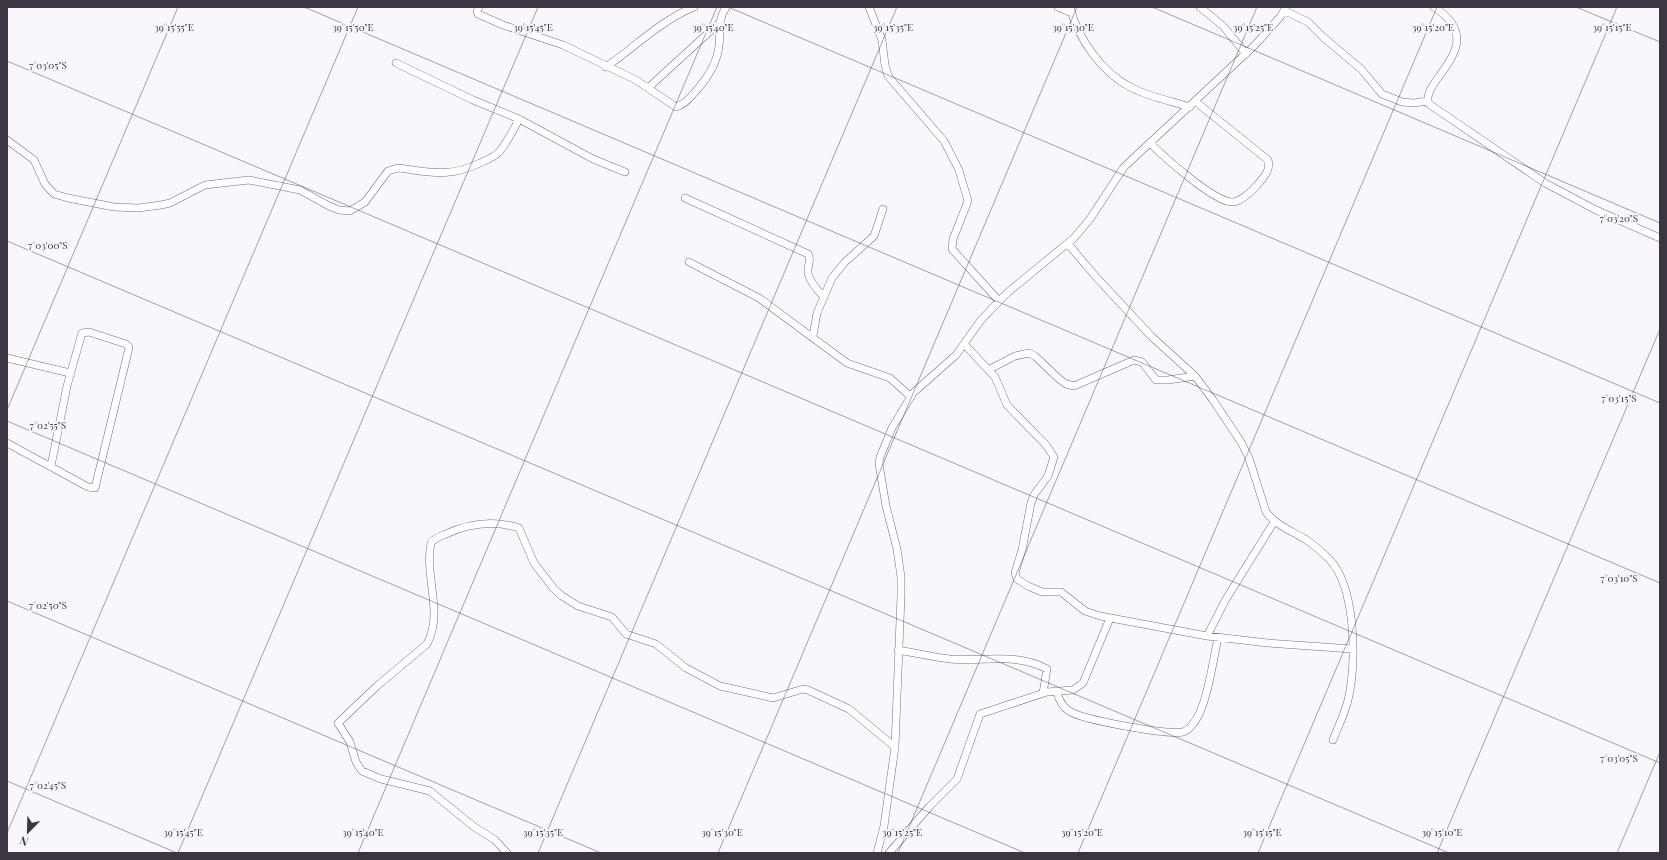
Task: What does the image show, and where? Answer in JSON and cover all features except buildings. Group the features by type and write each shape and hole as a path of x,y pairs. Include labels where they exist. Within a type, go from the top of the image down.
{"street":[{"path":"479,7 476,11 478,14 503,25 558,42 648,88 672,106 676,107 684,104 710,73 716,60 719,47 718,24"},
{"path":"606,67 642,41 663,23 694,7"},
{"path":"648,88 718,24 726,7"},
{"path":"869,7 882,40 887,74 944,141 959,170 968,201 953,239 952,249 999,301"},
{"path":"1058,7 1071,10 1094,56 1117,78 1139,91 1190,107"},
{"path":"1200,7 1223,26 1246,54"},
{"path":"1434,7 1448,18 1454,28 1456,43 1446,68 1429,92 1427,101 1432,108 1545,183 1596,210 1660,238"},
{"path":"877,853 884,826 895,747 901,577 879,464 880,457 892,428 911,397 943,368 965,345 981,320 999,301 1068,244 1090,219 1124,167 1196,102 1246,54 1286,9 1308,22 1323,38 1361,69 1382,94 1402,102 1414,103 1427,101"},
{"path":"396,63 473,100 519,119 593,159 625,172"},
{"path":"1150,143 1165,158 1187,175 1226,201 1236,201 1253,190 1269,169 1268,160 1196,102"},
{"path":"7,140 34,160 41,178 51,192 68,198 114,207 138,208 170,203 204,185 249,180 300,190 329,206 344,211 350,211 365,202 379,181 391,169 398,168 444,174 454,173 493,157 502,149 519,119"},
{"path":"685,198 808,254 810,257 808,269 810,278 824,297"},
{"path":"813,336 817,314 832,278 837,271 873,237 883,209"},
{"path":"1068,244 1151,336 1194,376 1213,400 1241,442 1249,458 1266,512 1274,522 1305,539 1329,560 1338,570 1343,579 1353,630 1353,649 1348,699 1333,740"},
{"path":"689,262 760,298 852,366 893,380 911,397"},
{"path":"7,443 88,487 93,489 96,488 128,352 128,346 111,338 83,332 70,374 51,466"},
{"path":"965,345 996,379 1007,405 1046,444 1054,457 1048,476 1034,495 1031,503 1025,539 1015,576 1021,582 1036,589 1048,592 1061,592 1085,610 1110,618 1218,638 1297,646 1353,649"},
{"path":"988,370 1015,356 1029,352 1035,356 1050,372 1070,385 1080,384 1134,360 1142,362 1156,380 1168,380 1194,376"},
{"path":"7,358 70,374"},
{"path":"1207,636 1226,599 1274,522"},
{"path":"507,853 496,841 473,826 432,792 377,778 362,771 356,762 350,742 338,723 377,686 427,644 431,634 434,614 429,564 430,544 436,539 463,527 490,523 519,528 534,563 554,589 562,596 578,606 612,617 626,634 656,644 686,668 712,683 773,698 803,689 808,690 849,709 895,747"},
{"path":"889,853 930,806 957,779 980,714 1043,693 1073,690 1082,683 1110,618"},
{"path":"1056,691 1063,706 1070,712 1082,716 1154,730 1174,733 1184,732 1193,725 1200,713 1218,638"},
{"path":"898,650 950,659 1007,659 1028,662 1047,669 1043,693"}]}
